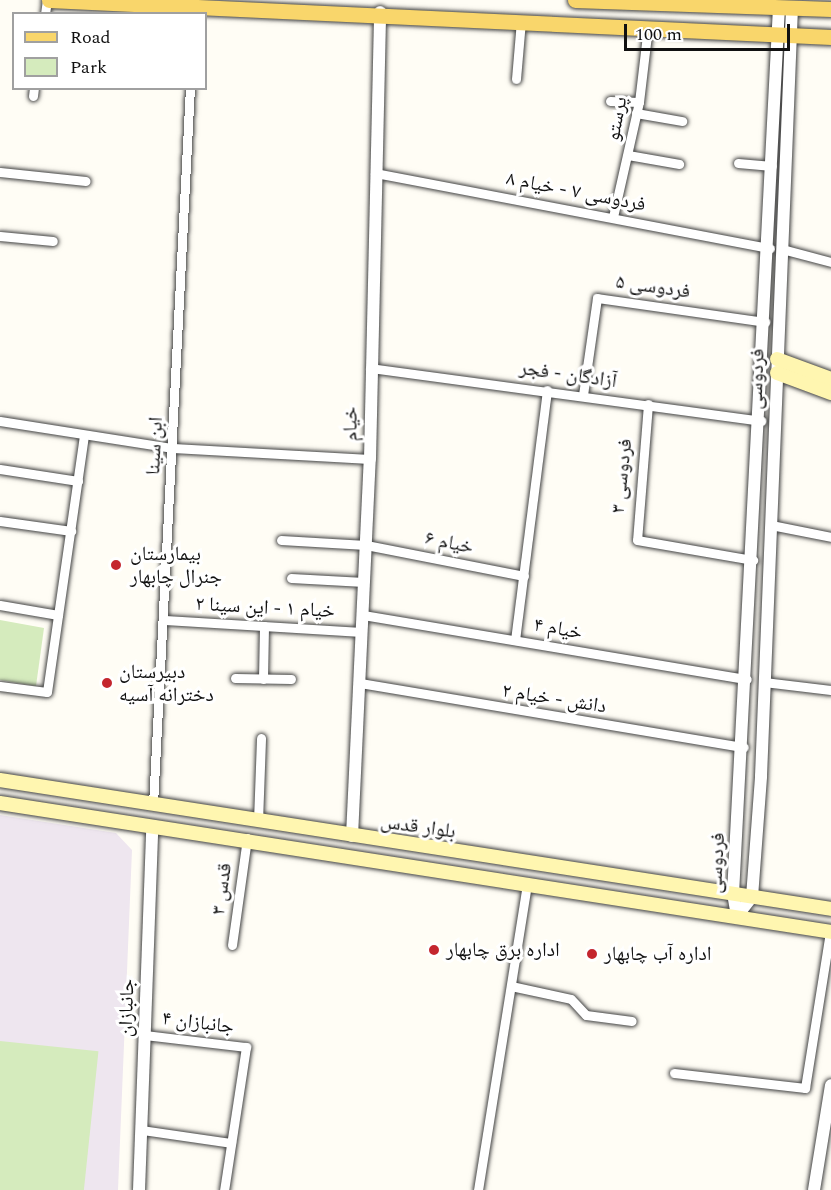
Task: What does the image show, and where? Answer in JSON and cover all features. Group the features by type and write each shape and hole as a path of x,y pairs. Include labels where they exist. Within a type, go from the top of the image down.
{"main road":[{"path":"56,0 196,10 380,12 831,37"},
{"path":"575,0 753,3 786,8 810,4 831,9"},
{"path":"777,366 831,379"},
{"path":"777,366 831,393"},
{"name":"بلوار قدس","path":"0,780 352,837 831,909"},
{"name":"بلوار قدس","path":"0,803 247,838 830,932"},
{"path":"527,883 530,863"}],"street":[{"path":"47,12 56,0"},
{"path":"785,35 786,8"},
{"name":"خیام","path":"352,837 370,459 370,368 380,12"},
{"path":"516,79 521,21"},
{"name":"پرستو","path":"614,217 639,102 648,27"},
{"name":"فردوسی","path":"737,916 752,897 764,681 777,366 776,248 772,166 785,35"},
{"name":"فردوسی","path":"737,916 733,894 744,747 765,322 776,248 785,35"},
{"name":"ابن سینا","path":"153,805 165,620 190,90"},
{"path":"610,101 639,102"},
{"path":"636,113 682,121"},
{"path":"628,155 679,164"},
{"path":"738,163 772,166"},
{"path":"0,172 86,181"},
{"name":"فردوسی ۷ - خیام ۸","path":"375,173 776,248 831,262"},
{"path":"0,236 53,242"},
{"name":"فردوسی ۵","path":"583,395 597,298 765,322"},
{"name":"آزادگان - فجر","path":"370,368 547,390 761,421"},
{"path":"515,640 547,390"},
{"name":"فردوسی ۳","path":"648,404 637,540 753,560"},
{"path":"0,421 84,436 173,448 370,459"},
{"path":"0,686 47,692 84,436"},
{"path":"0,469 78,481"},
{"path":"0,521 71,531"},
{"path":"771,525 831,537"},
{"name":"خیام ۶","path":"281,540 366,545 524,576"},
{"path":"291,578 364,582"},
{"path":"0,605 58,615"},
{"name":"خیام ۴","path":"363,615 747,679"},
{"name":"خیام ۱ - این سینا ۲","path":"165,620 363,632"},
{"path":"263,679 264,627"},
{"path":"236,678 291,679"},
{"path":"764,681 831,690"},
{"name":"دانش - خیام ۲","path":"360,683 744,747"},
{"path":"258,821 261,738"},
{"name":"جانبازان","path":"139,1190 153,826"},
{"name":"قدس ۳","path":"232,945 247,838"},
{"path":"478,1190 527,883"},
{"path":"674,1073 805,1088 830,932"},
{"path":"511,986 571,999 586,1015 632,1021"},
{"name":"جانبازان ۴","path":"145,1035 246,1047 231,1143"},
{"path":"814,1190 831,1085"},
{"path":"142,1130 231,1143 224,1190"}],"shaded area":[{"path":"0,815 116,833 132,850 118,1190 0,1190"}],"green space":[{"path":"0,620 44,628 36,686 0,680"},
{"path":"0,1041 98,1051 84,1190 0,1190"}],"place":[{"name":"بیمارستان جنرال چابهار","path":"116,565"},
{"name":"دبیرستان دخترانه آسیه","path":"107,683"},
{"name":"اداره برق چابهار","path":"434,950"},
{"name":"اداره آب چابهار","path":"592,954"}]}
